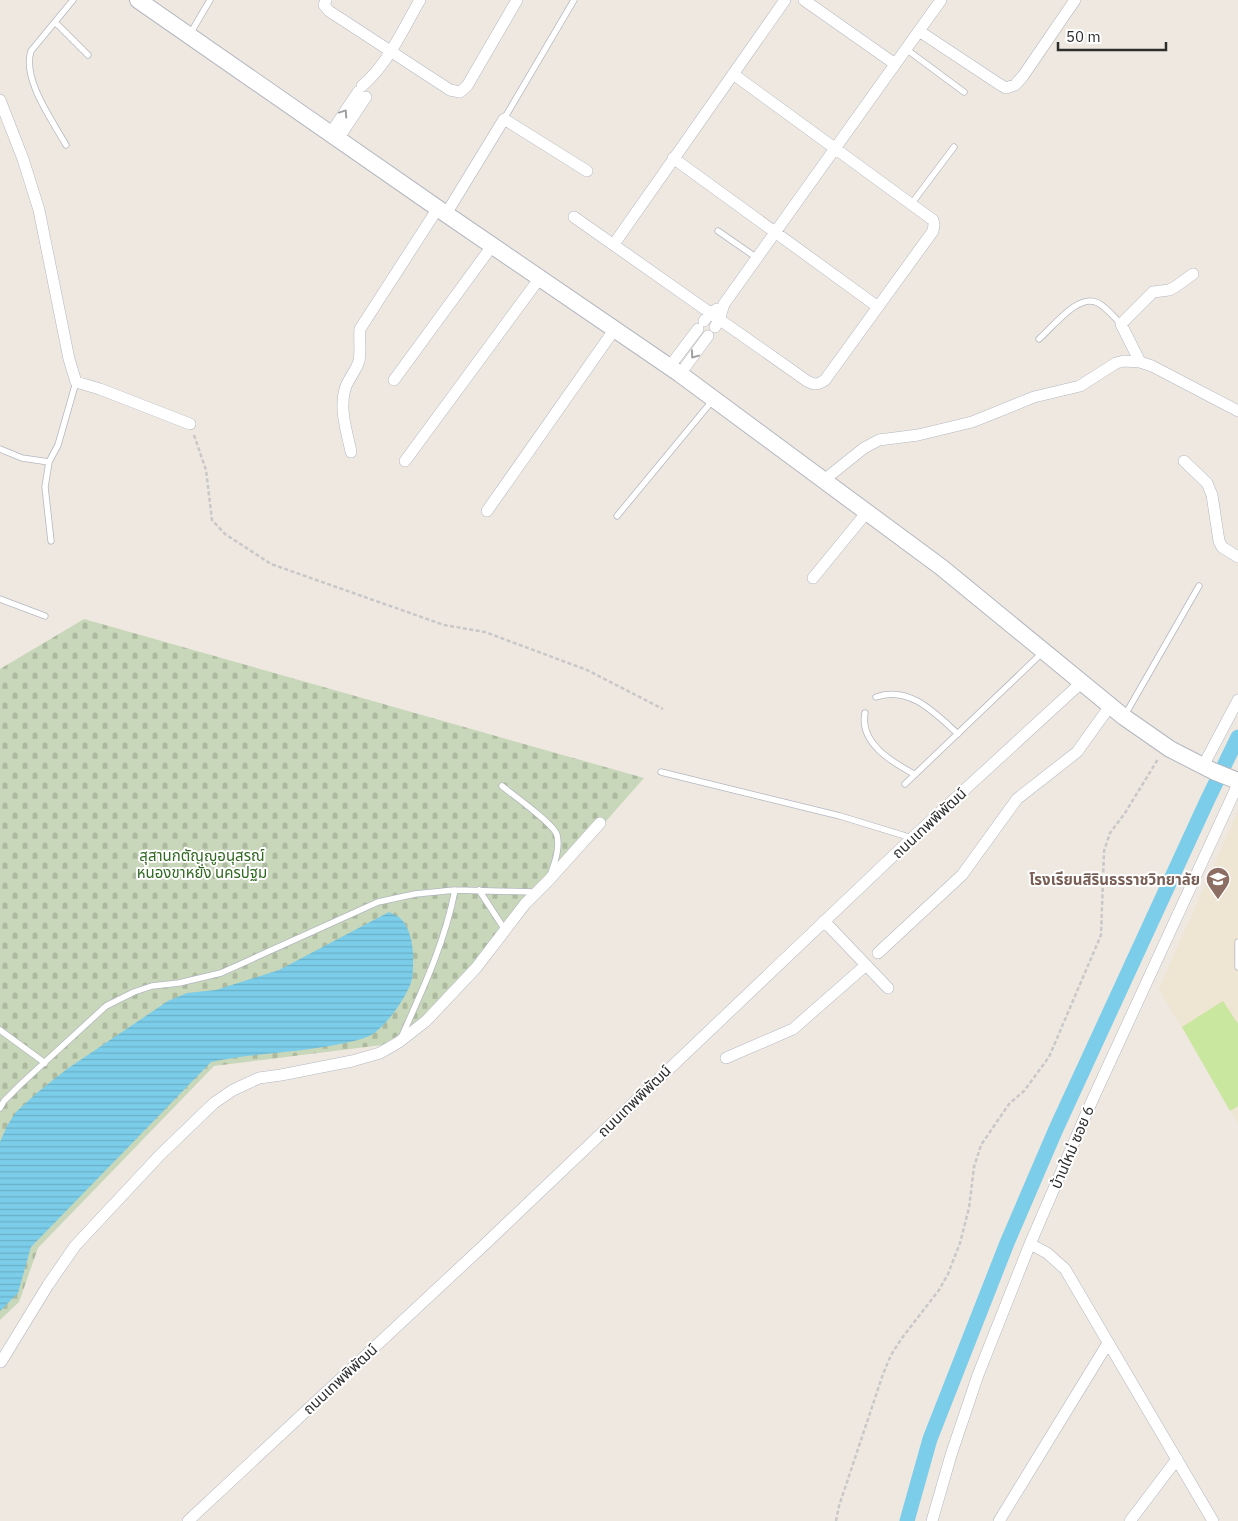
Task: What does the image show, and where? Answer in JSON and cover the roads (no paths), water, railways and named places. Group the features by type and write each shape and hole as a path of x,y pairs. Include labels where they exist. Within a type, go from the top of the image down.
{"main road":[{"path":"138,0 539,279 675,370 941,567 1124,717 1166,746 1223,776"}],"street":[{"path":"326,0 324,5 329,11 450,90 460,92 467,86 517,0"},
{"path":"334,137 390,52 420,0"},
{"path":"614,244 785,0"},
{"path":"675,370 758,258 941,0"},
{"path":"919,31 1006,88 1014,85 1023,76 1075,0"},
{"path":"807,1 895,64"},
{"path":"574,217 614,244 709,324 807,381 819,384 824,380 933,231 933,220 733,74"},
{"path":"0,100 23,159 38,210 69,359 76,382 100,389 190,424"},
{"path":"351,452 343,409 345,389 358,363 361,351 359,342 360,330 504,119 587,171"},
{"path":"673,158 878,307"},
{"path":"394,380 492,246"},
{"path":"1140,362 1121,324 1154,292 1175,288 1193,274"},
{"path":"405,461 539,279"},
{"path":"487,511 614,330"},
{"path":"824,480 864,448 879,440 918,435 972,422 1034,397 1080,386 1116,363 1124,361 1140,362 1152,366 1238,411"},
{"path":"1184,461 1207,483 1212,495 1219,541 1222,547 1238,557"},
{"path":"813,578 867,512"},
{"name":"ถนนเทพพิพัฒน์","path":"188,1521 482,1247 912,838 1082,682"},
{"name":"บ้านใหม่ ซอย 6","path":"932,1521 951,1455 978,1375 1030,1244 1091,1103 1223,776 1238,700"},
{"path":"878,952 962,875 1018,799 1078,752 1110,706"},
{"path":"0,1362 75,1246 160,1155 214,1103 233,1090 259,1078 281,1076 352,1061 380,1053 400,1042 426,1022 476,968 525,904 600,823"},
{"path":"824,921 888,988"},
{"path":"726,1058 794,1029 866,965"},
{"path":"1030,1244 1047,1253 1065,1269 1214,1521"},
{"path":"999,1521 1108,1343"},
{"path":"1130,1521 1176,1459"}],"lane":[{"path":"66,145 32,83 28,59 31,51 73,0"},
{"path":"189,36 210,0"},
{"path":"504,119 574,0"},
{"path":"54,22 88,55"},
{"path":"906,49 964,92"},
{"path":"912,203 954,147"},
{"path":"718,231 758,258"},
{"path":"1039,340 1076,304 1086,300 1098,303 1121,324"},
{"path":"51,541 45,487 49,462 58,445 76,382"},
{"path":"617,516 714,399"},
{"path":"0,449 22,458 49,462"},
{"path":"1124,717 1199,586"},
{"path":"0,599 45,616"},
{"path":"905,784 1043,651"},
{"path":"876,697 892,694 905,695 935,712 958,734"},
{"path":"865,712 863,719 867,732 875,745 892,761 914,774"},
{"path":"661,772 840,816 912,838"},
{"path":"502,786 550,825 557,834 557,854 549,880"},
{"path":"0,1108 4,1101 21,1084 106,1006 134,992 152,986 179,983 221,973 378,902 415,894 455,890 537,892"},
{"path":"400,1042 429,976 448,923 455,890"},
{"path":"479,890 505,930"},
{"path":"1238,942 1238,967"},
{"path":"0,1030 45,1063"}],"water":[{"path":"389,912 403,921 409,932 413,952 413,973 406,993 382,1027 366,1037 355,1041 211,1062 31,1247 18,1293 0,1311 0,1142 16,1112 67,1069 168,1001 187,993 216,990 279,970"}],"waterway":[{"path":"907,1521 930,1439 1007,1243 1056,1129 1238,737"}],"place":[{"name":"โรงเรียนสิรินธรราชวิทยาลัย","path":"1218,900"}],"park label":[{"name":"สุสานกตัญญูอนุสรณ์ หนองขาหยั่ง นครปฐม","path":"202,864"}]}
